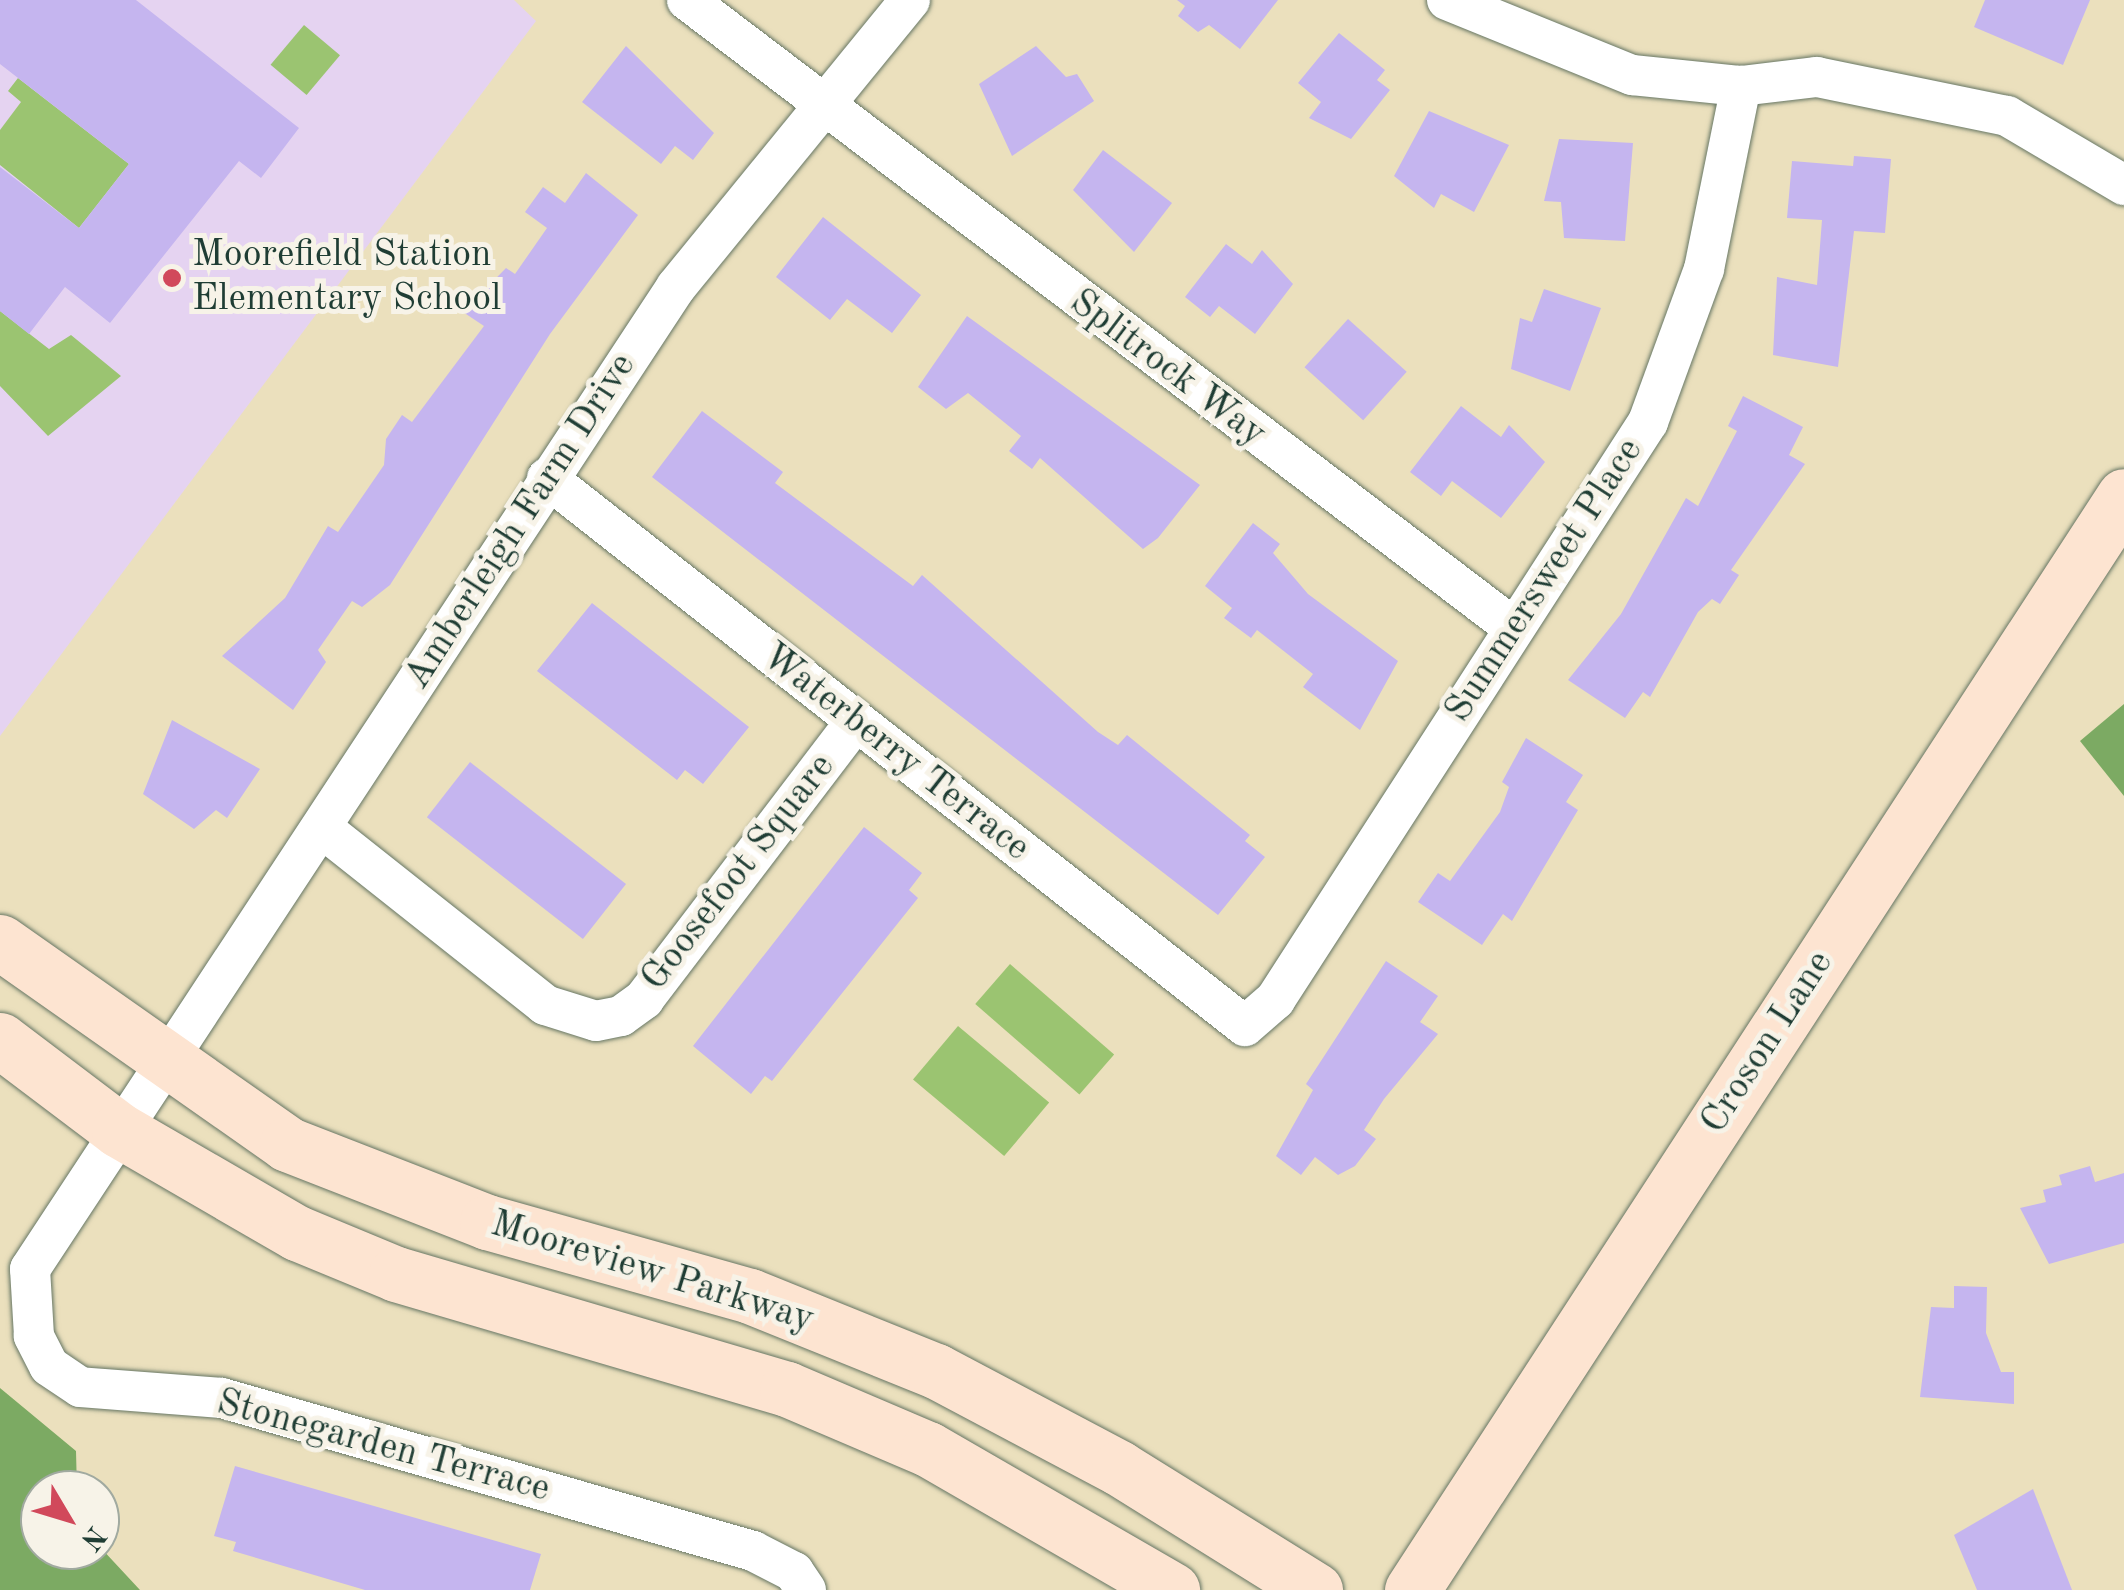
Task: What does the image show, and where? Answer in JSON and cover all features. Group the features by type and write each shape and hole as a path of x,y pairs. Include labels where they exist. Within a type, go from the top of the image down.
{"main road":[{"name":"Croson Lane","path":"1412,1590 2124,496"},
{"name":"Mooreview Parkway","path":"0,942 161,1064 287,1144 364,1180 750,1296 936,1372 1119,1468 1315,1590"},
{"name":"Mooreview Parkway","path":"0,1040 119,1130 297,1234 380,1267 656,1344 928,1449 1172,1590"}],"street":[{"name":"Splitrock Way","path":"687,0 821,110 1514,628"},
{"name":"Amberleigh Farm Drive","path":"161,1064 322,828 547,478 676,286 910,0"},
{"path":"1447,0 1632,75 1741,86 1817,78 2007,116 2124,185"},
{"name":"Summersweet Place","path":"1245,1026 1275,1000 1648,422 1679,354 1741,86"},
{"name":"Waterberry Terrace","path":"547,478 1245,1026"},
{"name":"Goosefoot Square","path":"322,828 545,1004 596,1021 621,1016 854,722"},
{"name":"Stonegarden Terrace","path":"161,1064 30,1269 34,1336 50,1366 80,1387 242,1404 753,1551 794,1572 806,1590"}],"shaded area":[{"name":"Moorefield Station Elementary School","path":"0,0 514,0 536,21 0,736"}],"green space":[{"path":"304,25 340,55 307,95 271,65"},
{"path":"18,78 129,164 79,228 0,165 0,130 21,102 8,91"},
{"path":"0,311 49,349 71,335 121,376 48,436 0,386"},
{"path":"2124,704 2124,796 2080,741"},
{"path":"1010,964 1114,1055 1079,1095 975,1004"},
{"path":"958,1026 1049,1102 1004,1156 913,1080"},
{"path":"0,1388 76,1451 76,1470 20,1470 20,1570 120,1568 140,1590 0,1590"}],"building":[{"name":"Moorefield Station Elementary School","path":"0,0 136,0 299,128 261,178 239,161 110,323 65,287 29,334 0,311 0,167 79,228 129,164 0,64"},
{"path":"1177,0 1278,0 1240,49 1209,25 1198,32 1178,16 1185,6"},
{"path":"1985,0 2090,0 2063,65 1974,27"},
{"path":"1339,33 1385,70 1377,80 1390,90 1351,139 1309,118 1321,102 1298,83"},
{"path":"626,46 714,133 693,160 675,146 661,164 582,102"},
{"path":"1036,46 1066,77 1077,74 1094,101 1012,156 979,84"},
{"path":"1429,111 1509,145 1474,212 1441,194 1434,208 1394,176"},
{"path":"1559,139 1633,143 1625,241 1564,238 1561,202 1544,201"},
{"path":"1103,150 1172,203 1134,252 1073,190"},
{"path":"1854,156 1891,159 1885,233 1854,231 1838,367 1773,355 1777,277 1817,285 1822,220 1787,218 1792,161 1853,166"},
{"path":"586,173 638,215 550,334 390,585 362,607 352,601 318,650 326,662 293,710 222,656 285,598 328,526 338,532 384,465 386,439 402,415 412,422 484,326 463,312 506,268 515,274 547,228 525,212 543,187 565,203"},
{"path":"823,217 921,295 892,333 847,299 830,320 776,277"},
{"path":"1226,244 1252,264 1262,250 1293,284 1255,334 1219,306 1210,317 1185,297"},
{"path":"1544,289 1601,308 1570,391 1511,369 1520,318 1532,322"},
{"path":"967,316 1200,485 1158,538 1143,549 1040,458 1032,469 1009,451 1021,436 968,393 946,409 918,387"},
{"path":"1348,319 1407,372 1363,420 1305,367"},
{"path":"1743,396 1803,427 1789,455 1805,464 1731,570 1739,575 1720,604 1712,599 1698,612 1650,697 1643,692 1625,718 1568,680 1621,614 1686,498 1698,506 1737,431 1728,426"},
{"path":"1461,406 1501,437 1509,425 1545,462 1501,518 1452,481 1441,496 1410,472"},
{"path":"702,411 783,472 775,483 913,586 922,575 1098,732 1118,745 1127,735 1250,835 1245,841 1265,857 1218,915 652,477"},
{"path":"1253,523 1280,544 1273,553 1308,594 1398,661 1360,730 1303,687 1313,674 1257,630 1251,638 1224,618 1232,608 1205,586"},
{"path":"592,603 749,727 703,784 685,770 677,780 537,671"},
{"path":"172,720 260,769 227,818 216,810 194,829 143,794"},
{"path":"1526,738 1583,775 1566,802 1578,810 1512,921 1503,914 1482,945 1418,902 1438,873 1450,881 1500,812 1509,787 1502,782"},
{"path":"470,762 626,884 583,939 427,817"},
{"path":"864,827 922,873 909,890 918,898 772,1081 765,1076 751,1094 693,1046"},
{"path":"1386,961 1438,996 1420,1022 1438,1034 1384,1099 1364,1130 1376,1139 1355,1166 1338,1175 1315,1157 1301,1175 1276,1156 1313,1090 1306,1084"},
{"path":"2090,1166 2095,1182 2124,1173 2124,1243 2049,1264 2020,1208 2046,1202 2043,1190 2062,1185 2059,1175"},
{"path":"1954,1286 1987,1287 1986,1333 2001,1372 2014,1372 2014,1404 1920,1397 1931,1307 1954,1308"},
{"path":"235,1466 541,1554 530,1590 365,1590 233,1551 236,1542 214,1536"},
{"path":"2033,1489 2072,1590 1977,1590 1954,1535"}],"place":[{"name":"Moorefield Station Elementary School","path":"172,278"}]}
